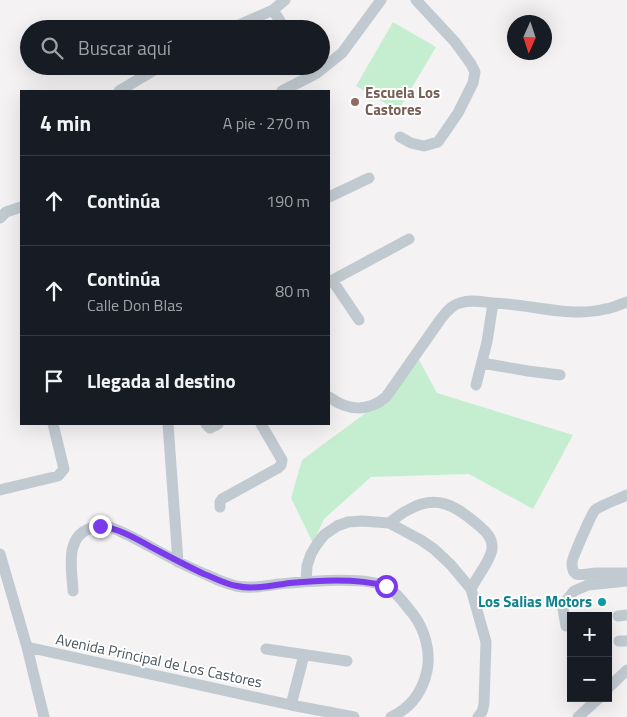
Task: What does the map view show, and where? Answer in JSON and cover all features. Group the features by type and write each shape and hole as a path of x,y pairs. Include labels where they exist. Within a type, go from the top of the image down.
{"street":[{"path":"250,20 273,10 285,0"},
{"path":"330,61 342,53 382,0"},
{"path":"400,137 411,143 424,146 438,142 458,113 473,83 475,72 455,42 416,0"},
{"path":"273,10 279,20"},
{"path":"121,90 146,75"},
{"path":"284,90 307,75"},
{"path":"330,197 369,178"},
{"path":"0,218 6,212 20,207"},
{"path":"359,320 330,281 409,239"},
{"path":"330,399 344,406 360,408 379,403 386,397 426,339 457,303 470,300 506,303 554,311 580,312 605,309 627,302"},
{"path":"476,384 487,342 493,303"},
{"path":"482,363 560,375"},
{"path":"0,490 58,476 64,469 53,425"},
{"path":"168,425 178,562"},
{"path":"220,507 222,499 281,465 282,460 262,425"},
{"path":"627,495 595,510 590,516 581,542 574,555 572,570 576,574 582,575 627,573"},
{"path":"389,523 407,510 430,503 440,503 463,512 489,535 492,541 490,556 471,589"},
{"path":"306,581 307,566 317,544 324,535 337,526 348,522 389,523 434,549 451,565 471,589 486,642 484,704 482,712 478,717"},
{"path":"74,591 70,554 76,538 90,528 100,526 109,527 140,541 178,562 222,582 238,587 256,587 306,581 355,581 386,586 396,594 419,622 424,634 428,656 421,690 409,705 400,713 391,717"},
{"path":"0,554 6,594 27,647 44,717"},
{"path":"566,626 563,609 566,601 574,592 588,585 627,581"},
{"path":"27,647 35,660 49,710 51,716 54,717"},
{"name":"Avenida Principal de Los Castores","path":"27,647 354,717"},
{"path":"266,649 347,661"},
{"path":"291,705 304,655"},
{"path":"612,684 627,670"},
{"path":"578,717 595,702"}],"green space":[{"path":"393,22 436,47 398,111 356,86"},
{"path":"419,360 437,393 573,435 533,509 469,474 371,477 324,519 313,543 291,498 302,460 367,412"}],"place":[{"name":"Escuela Los Castores","path":"355,102"},
{"name":"Los Salias Motors","path":"602,602"}],"route":[{"path":"100,526 109,527 140,541 178,562 222,582 238,587 256,587 306,581 355,581 386,586"}]}
